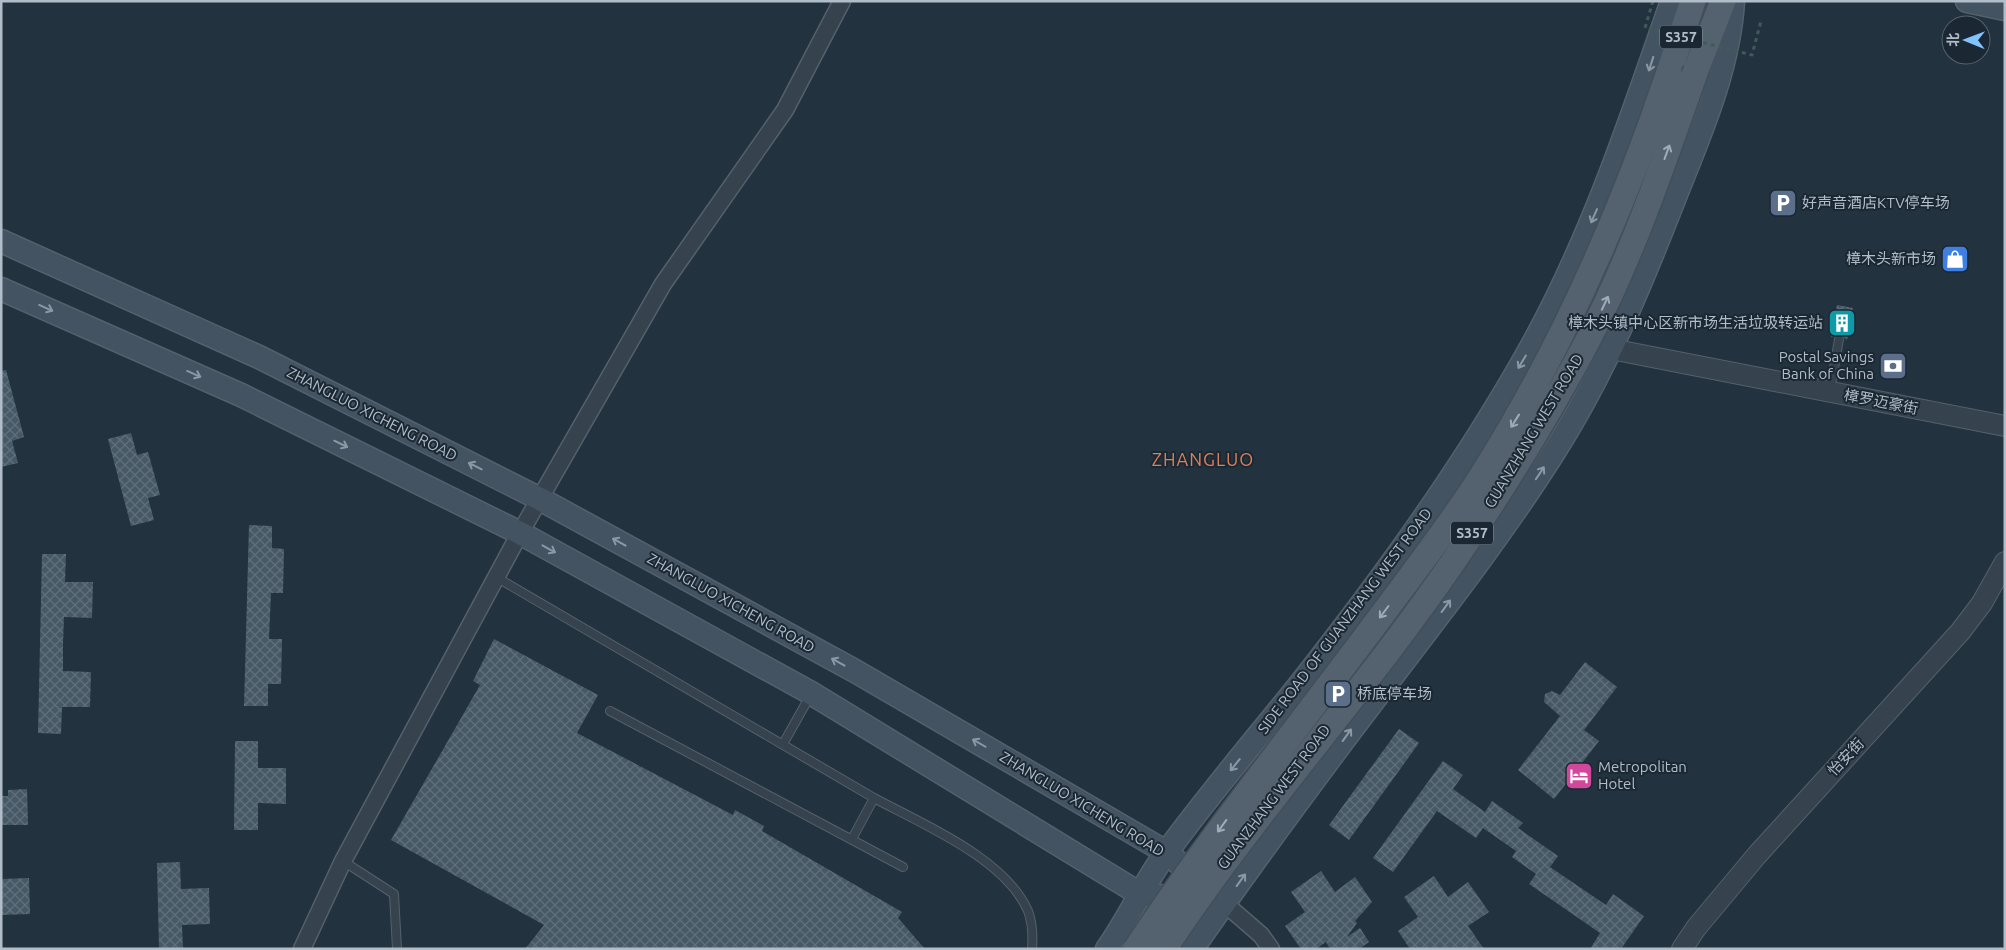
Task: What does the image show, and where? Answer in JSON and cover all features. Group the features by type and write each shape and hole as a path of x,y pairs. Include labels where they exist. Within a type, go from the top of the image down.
{"main road":[{"name":"SIDE ROAD OF GUANZHANG WEST ROAD","path":"1107,949 1166,852 1270,721 1403,547 1484,426 1534,342 1567,276 1596,211 1643,89 1672,1"},
{"name":"GUANZHANG WEST ROAD","path":"1136,949 1221,828 1445,530 1518,416 1564,331 1597,259 1630,179 1694,1"},
{"name":"GUANZHANG WEST ROAD","path":"1164,949 1233,849 1396,639 1452,563 1546,416 1589,339 1624,264 1723,1"},
{"path":"1192,949 1393,668 1486,551 1555,451 1611,349 1647,268 1713,96 1729,37 1734,1"},
{"path":"1967,1 2005,9"},
{"name":"ZHANGLUO XICHENG ROAD","path":"1,241 259,357 540,499 855,671 1166,852 1224,903"},
{"path":"1,288 242,395 520,533 811,693 1140,894 1224,903"},
{"path":"1270,721 1264,746 1268,758 1276,769 1287,775 1302,776 1326,764"}],"street":[{"path":"302,949 343,862 520,533 663,284 785,110 842,1"},
{"name":"樟罗迈豪街","path":"1611,349 2005,426"},
{"name":"怡安街","path":"1682,949 1696,928 1757,855 1960,632 1982,603 2005,562"},
{"path":"1224,903 1261,934 1271,949"}],"lane":[{"path":"1829,392 1839,339"},
{"path":"496,577 874,798 956,843 1002,875 1028,911 1033,931 1032,949"},
{"path":"783,744 811,693"},
{"path":"610,711 903,867"},
{"path":"852,839 874,798"},
{"path":"343,862 394,894 397,949"}],"path":[{"path":"1653,1 1645,28 1752,55 1762,21"}],"building":[{"name":"樟木头镇中心区新市场生活垃圾转运站","path":"1837,305 1853,308 1847,340 1840,334 1831,337"},
{"path":"6,370 24,437 12,441 18,463 1,467 1,371"},
{"path":"131,433 137,455 148,452 160,495 148,498 154,520 131,526 108,439"},
{"path":"249,525 272,526 272,548 284,549 283,593 271,593 269,639 282,639 281,684 268,684 268,706 244,706"},
{"path":"42,554 66,554 65,582 93,582 92,618 64,617 63,644 63,671 91,672 90,707 62,707 61,734 38,733"},
{"path":"494,639 598,695 577,733 733,815 735,810 764,826 762,831 902,912 898,918 925,949 525,949 544,925 391,840 480,685 473,681"},
{"path":"1585,662 1617,687 1584,730 1599,741 1554,799 1518,770 1560,716 1544,702 1545,694 1552,691 1560,695"},
{"path":"1399,729 1419,743 1349,840 1329,825"},
{"path":"235,741 258,741 258,768 286,768 286,804 258,803 258,830 234,830"},
{"path":"1443,761 1463,775 1453,789 1485,812 1492,801 1523,823 1518,828 1558,856 1550,867 1606,905 1613,894 1644,916 1621,949 1590,949 1600,933 1529,884 1536,874 1512,857 1516,851 1483,828 1476,838 1437,811 1393,872 1373,858"},
{"path":"27,789 28,825 1,825 1,796 8,796 8,790"},
{"path":"180,862 181,889 209,888 210,924 182,925 183,949 159,949 157,863"},
{"path":"1321,871 1335,892 1355,877 1372,902 1355,921 1357,923 1347,937 1360,928 1369,942 1359,949 1330,949 1326,942 1316,949 1301,949 1285,926 1305,912 1291,892"},
{"path":"1434,876 1448,897 1468,882 1489,912 1468,926 1484,949 1410,949 1398,931 1418,917 1404,897"},
{"path":"29,878 30,914 1,915 1,879"}],"place":[{"name":"好声音酒店KTV停车场","path":"1783,203"},
{"name":"樟木头新市场","path":"1955,259"},
{"name":"樟木头镇中心区新市场生活垃圾转运站","path":"1842,323"},
{"name":"Postal Savings Bank of China","path":"1893,366"},
{"name":"桥底停车场","path":"1338,694"},
{"name":"Metropolitan Hotel","path":"1579,776"}],"district":[{"name":"ZHANGLUO","path":"1203,460"}]}
